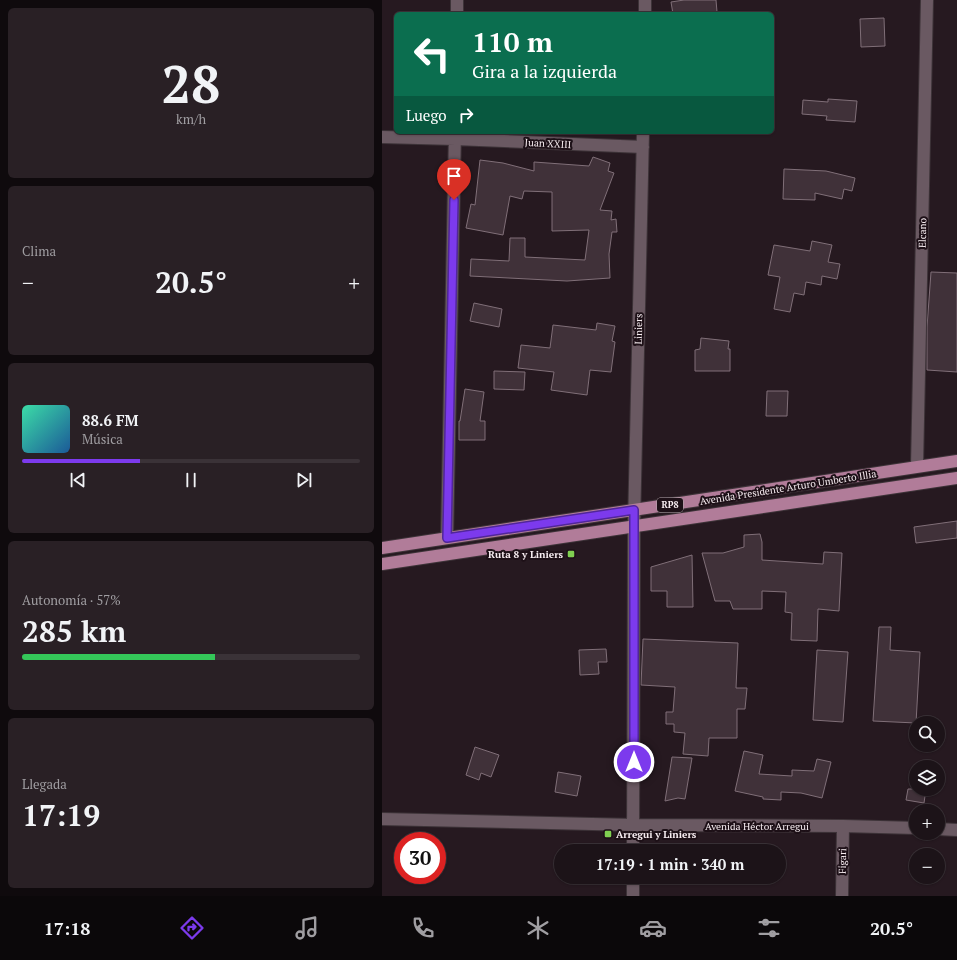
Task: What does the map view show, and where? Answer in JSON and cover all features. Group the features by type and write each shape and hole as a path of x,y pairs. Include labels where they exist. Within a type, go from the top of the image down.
{"main road":[{"name":"Avenida Presidente Arturo Umberto Illia","path":"382,548 957,461"},
{"name":"Avenida Presidente Arturo Umberto Illia","path":"382,564 957,478"}],"street":[{"path":"457,0 457,12"},
{"path":"645,0 645,12"},
{"name":"Elcano","path":"918,466 928,0"},
{"name":"Liniers","path":"633,844 634,510 643,134"},
{"path":"447,538 455,135"},
{"name":"Juan XXIII","path":"382,137 455,135 643,148"},
{"name":"Avenida Héctor Arregui","path":"382,819 634,825 909,828"},
{"name":"Figari","path":"842,896 843,826"},
{"path":"945,829 957,830"},
{"path":"632,896 633,884"}],"building":[{"path":"684,0 716,0 717,12 673,12 671,2"},
{"path":"884,18 885,46 861,47 860,19"},
{"path":"828,99 857,101 855,122 826,120 827,116 802,114 803,100 828,102"},
{"path":"593,157 610,163 608,171 614,173 600,210 612,211 611,220 616,219 617,232 612,232 609,254 610,278 567,281 470,276 471,259 509,261 510,238 525,238 525,257 585,260 589,230 552,231 552,192 524,191 522,199 510,196 503,235 466,228 471,204 475,205 480,160 503,163 534,171 534,162 589,166"},
{"path":"784,169 826,171 855,178 852,191 844,189 842,199 815,193 815,200 783,199"},
{"path":"812,241 832,245 828,262 840,264 837,279 822,276 821,285 806,282 804,295 794,293 790,312 774,309 780,277 768,275 774,245 810,251"},
{"path":"931,272 957,273 957,372 927,370 927,327"},
{"path":"474,303 502,309 499,327 470,321"},
{"path":"597,323 615,326 612,341 615,342 611,372 590,370 587,395 551,390 554,372 518,368 521,345 550,348 553,325 596,330"},
{"path":"701,338 729,341 728,349 730,349 730,371 695,371 695,350 700,349"},
{"path":"494,371 525,372 524,390 494,389"},
{"path":"465,389 484,392 480,421 485,421 485,440 459,440 459,421"},
{"path":"767,391 788,391 787,416 766,416"},
{"path":"957,521 957,538 916,543 914,527"},
{"path":"760,534 762,542 762,560 823,564 824,552 842,553 839,611 818,609 817,641 791,640 792,613 785,612 786,592 762,591 762,609 733,609 730,601 715,601 702,553 723,553 744,547 744,535"},
{"path":"692,555 693,607 667,607 667,591 651,591 651,567"},
{"path":"879,627 891,627 890,650 920,652 916,716 909,716 909,723 873,721"},
{"path":"643,639 738,643 736,688 747,688 745,709 737,709 737,738 709,738 708,756 683,754 685,733 674,732 674,724 666,724 666,712 673,712 675,687 641,685"},
{"path":"606,649 607,662 598,662 599,674 580,675 579,650"},
{"path":"817,650 848,652 843,722 813,720"},
{"path":"475,747 499,755 491,777 481,773 479,780 466,775"},
{"path":"744,751 763,755 759,774 792,776 792,770 814,771 817,759 831,762 822,798 801,793 781,792 781,800 763,799 763,797 735,791"},
{"path":"672,757 692,758 685,799 678,798 665,801"},
{"path":"558,772 581,776 577,796 555,792"},
{"path":"908,789 909,796 925,796 924,803 906,800"}],"place":[{"name":"Ruta 8 y Liniers","path":"571,554"},
{"name":"Arregui y Liniers","path":"608,834"}],"route":[{"path":"454,200 447,538 634,510 634,762"}]}
